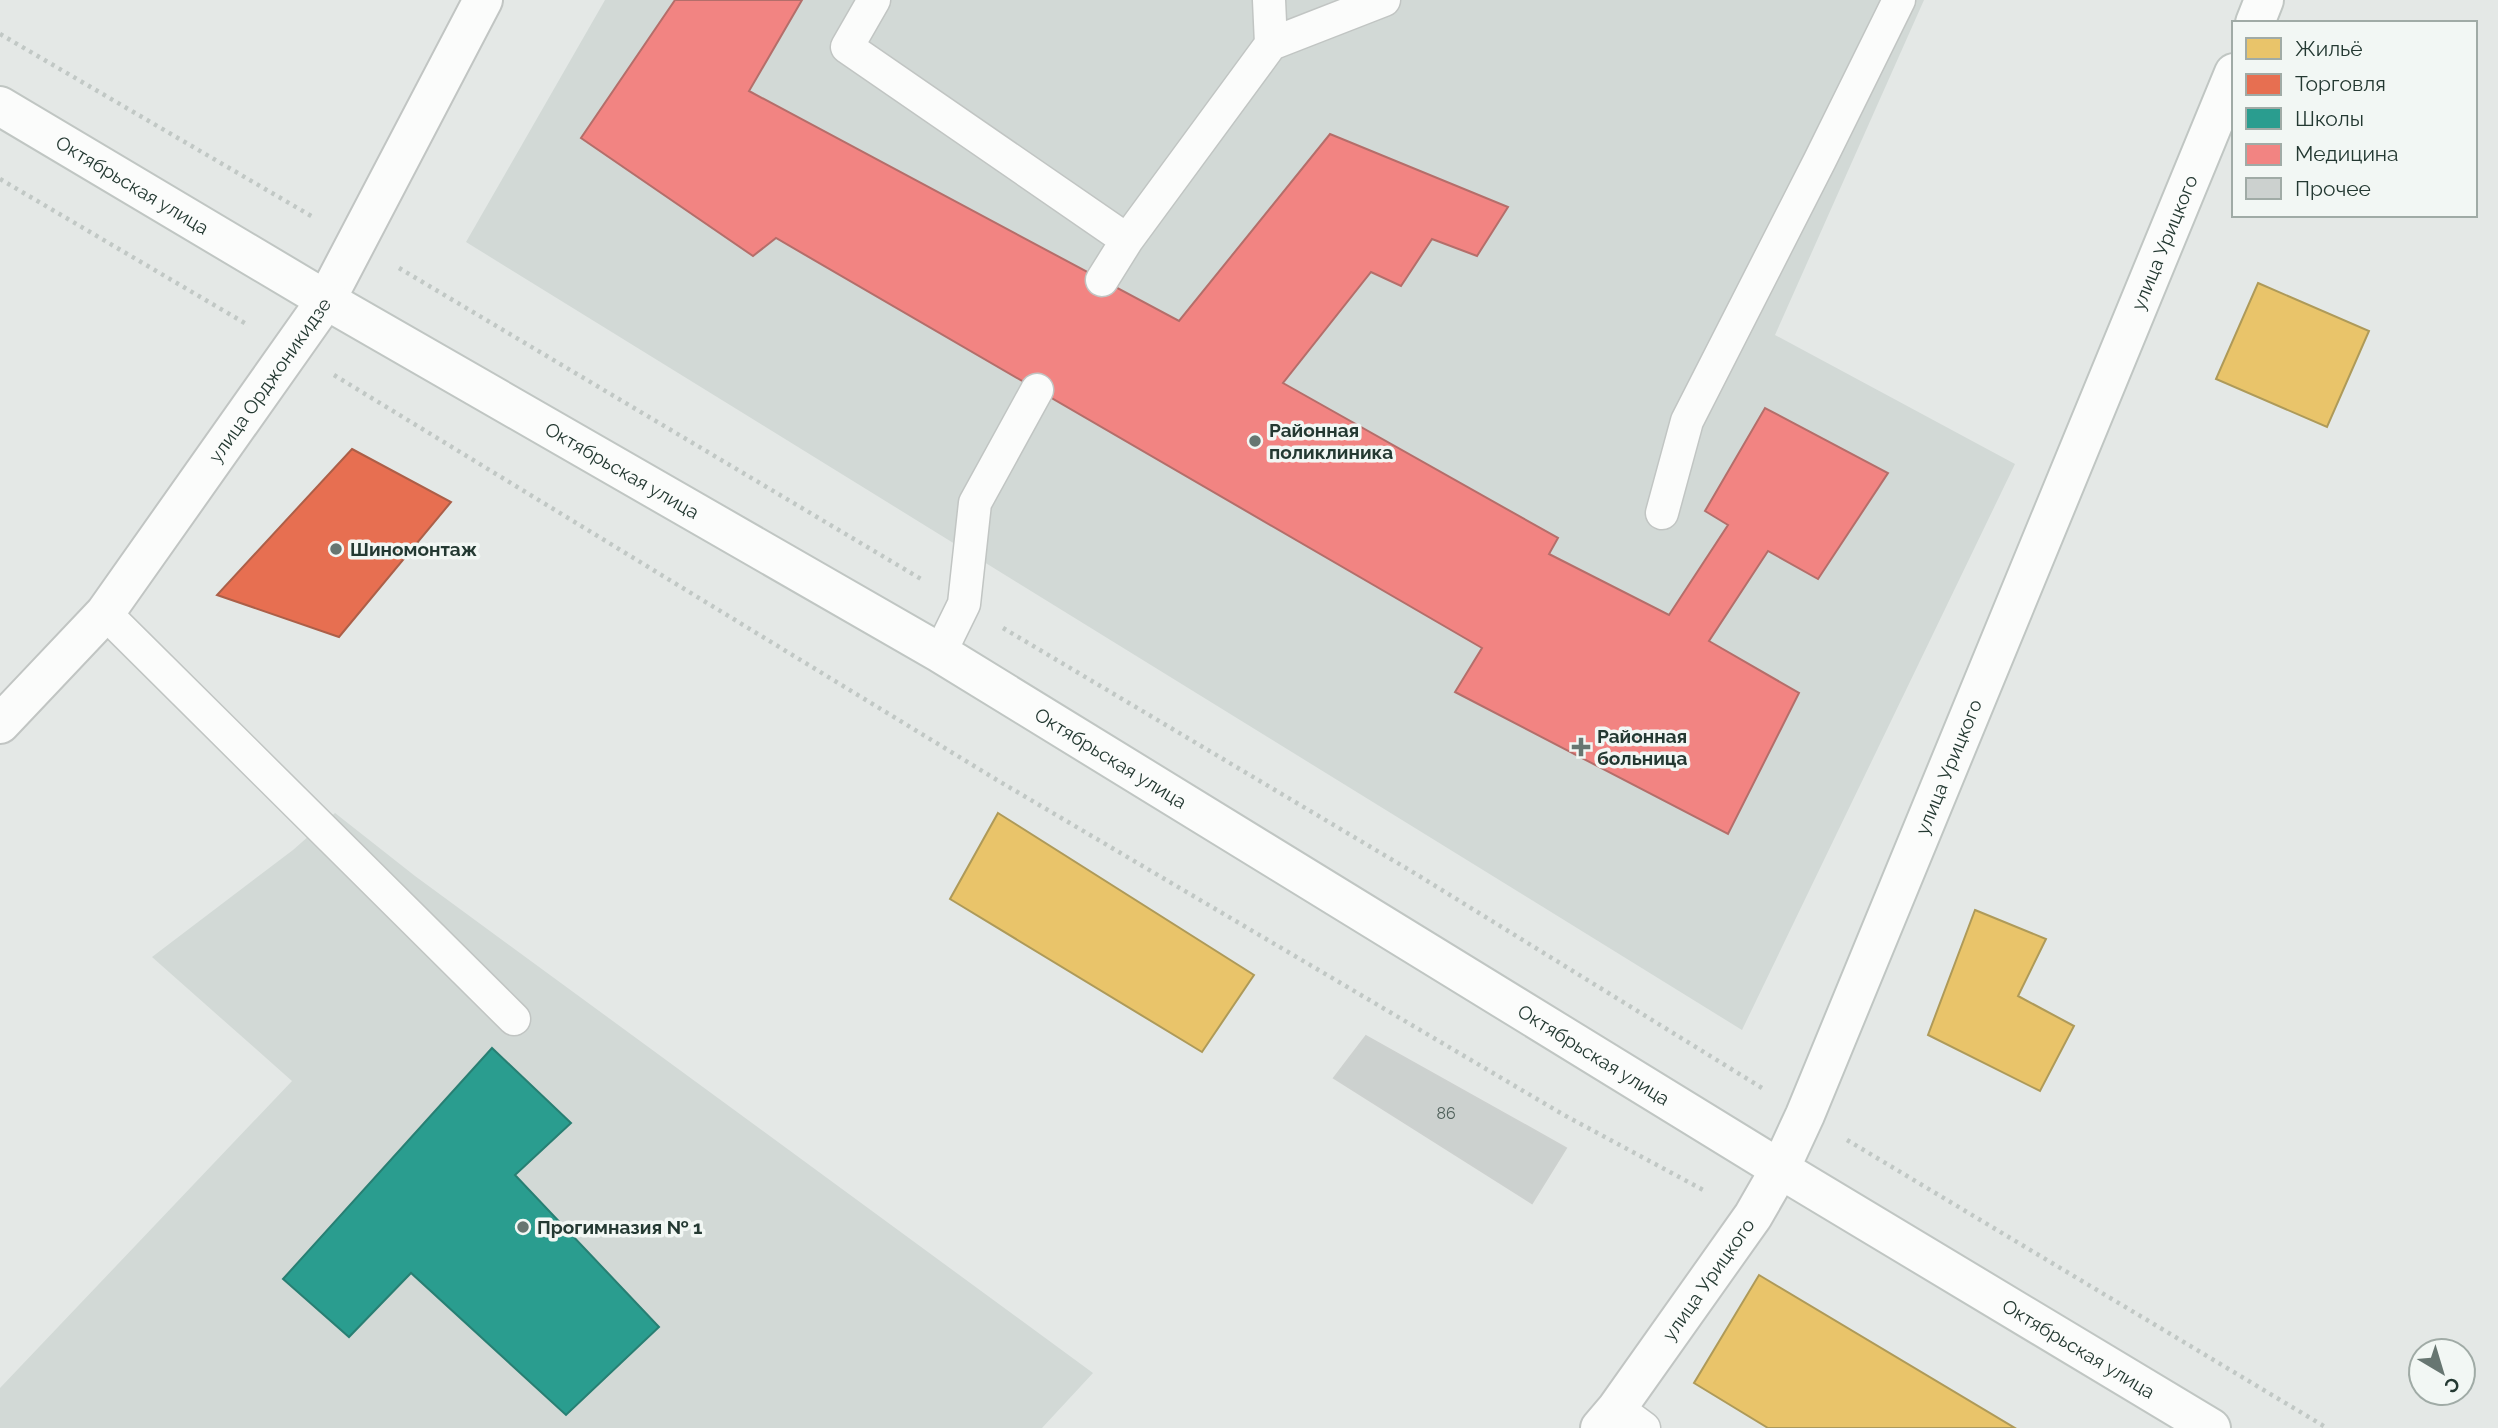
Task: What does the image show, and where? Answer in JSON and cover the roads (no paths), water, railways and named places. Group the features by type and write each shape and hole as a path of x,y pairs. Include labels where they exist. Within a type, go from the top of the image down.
{"main road":[{"name":"улица Орджоникидзе","path":"0,724 105,613 326,300 483,0"},
{"path":"2256,21 2264,0"},
{"name":"улица Урицкого","path":"1620,1421 1753,1216 1780,1169 1805,1115 2232,79"},
{"name":"Октябрьская улица","path":"0,106 326,300 940,653 1780,1169 2211,1428"}],"lane":[{"path":"874,0 847,47 1127,240"},
{"path":"1269,0 1272,44"},
{"path":"1102,280 1127,240 1272,44 1384,0"},
{"path":"1662,513 1687,421 1899,0"},
{"path":"940,653 964,604 975,503 1037,390"},
{"path":"105,613 514,1019"}],"place":[{"name":"Районная поликлиника","path":"1255,441"},
{"name":"Шиномонтаж","path":"336,549"},
{"name":"Районная больница","path":"1581,747"},
{"name":"Прогимназия № 1","path":"523,1227"}]}
